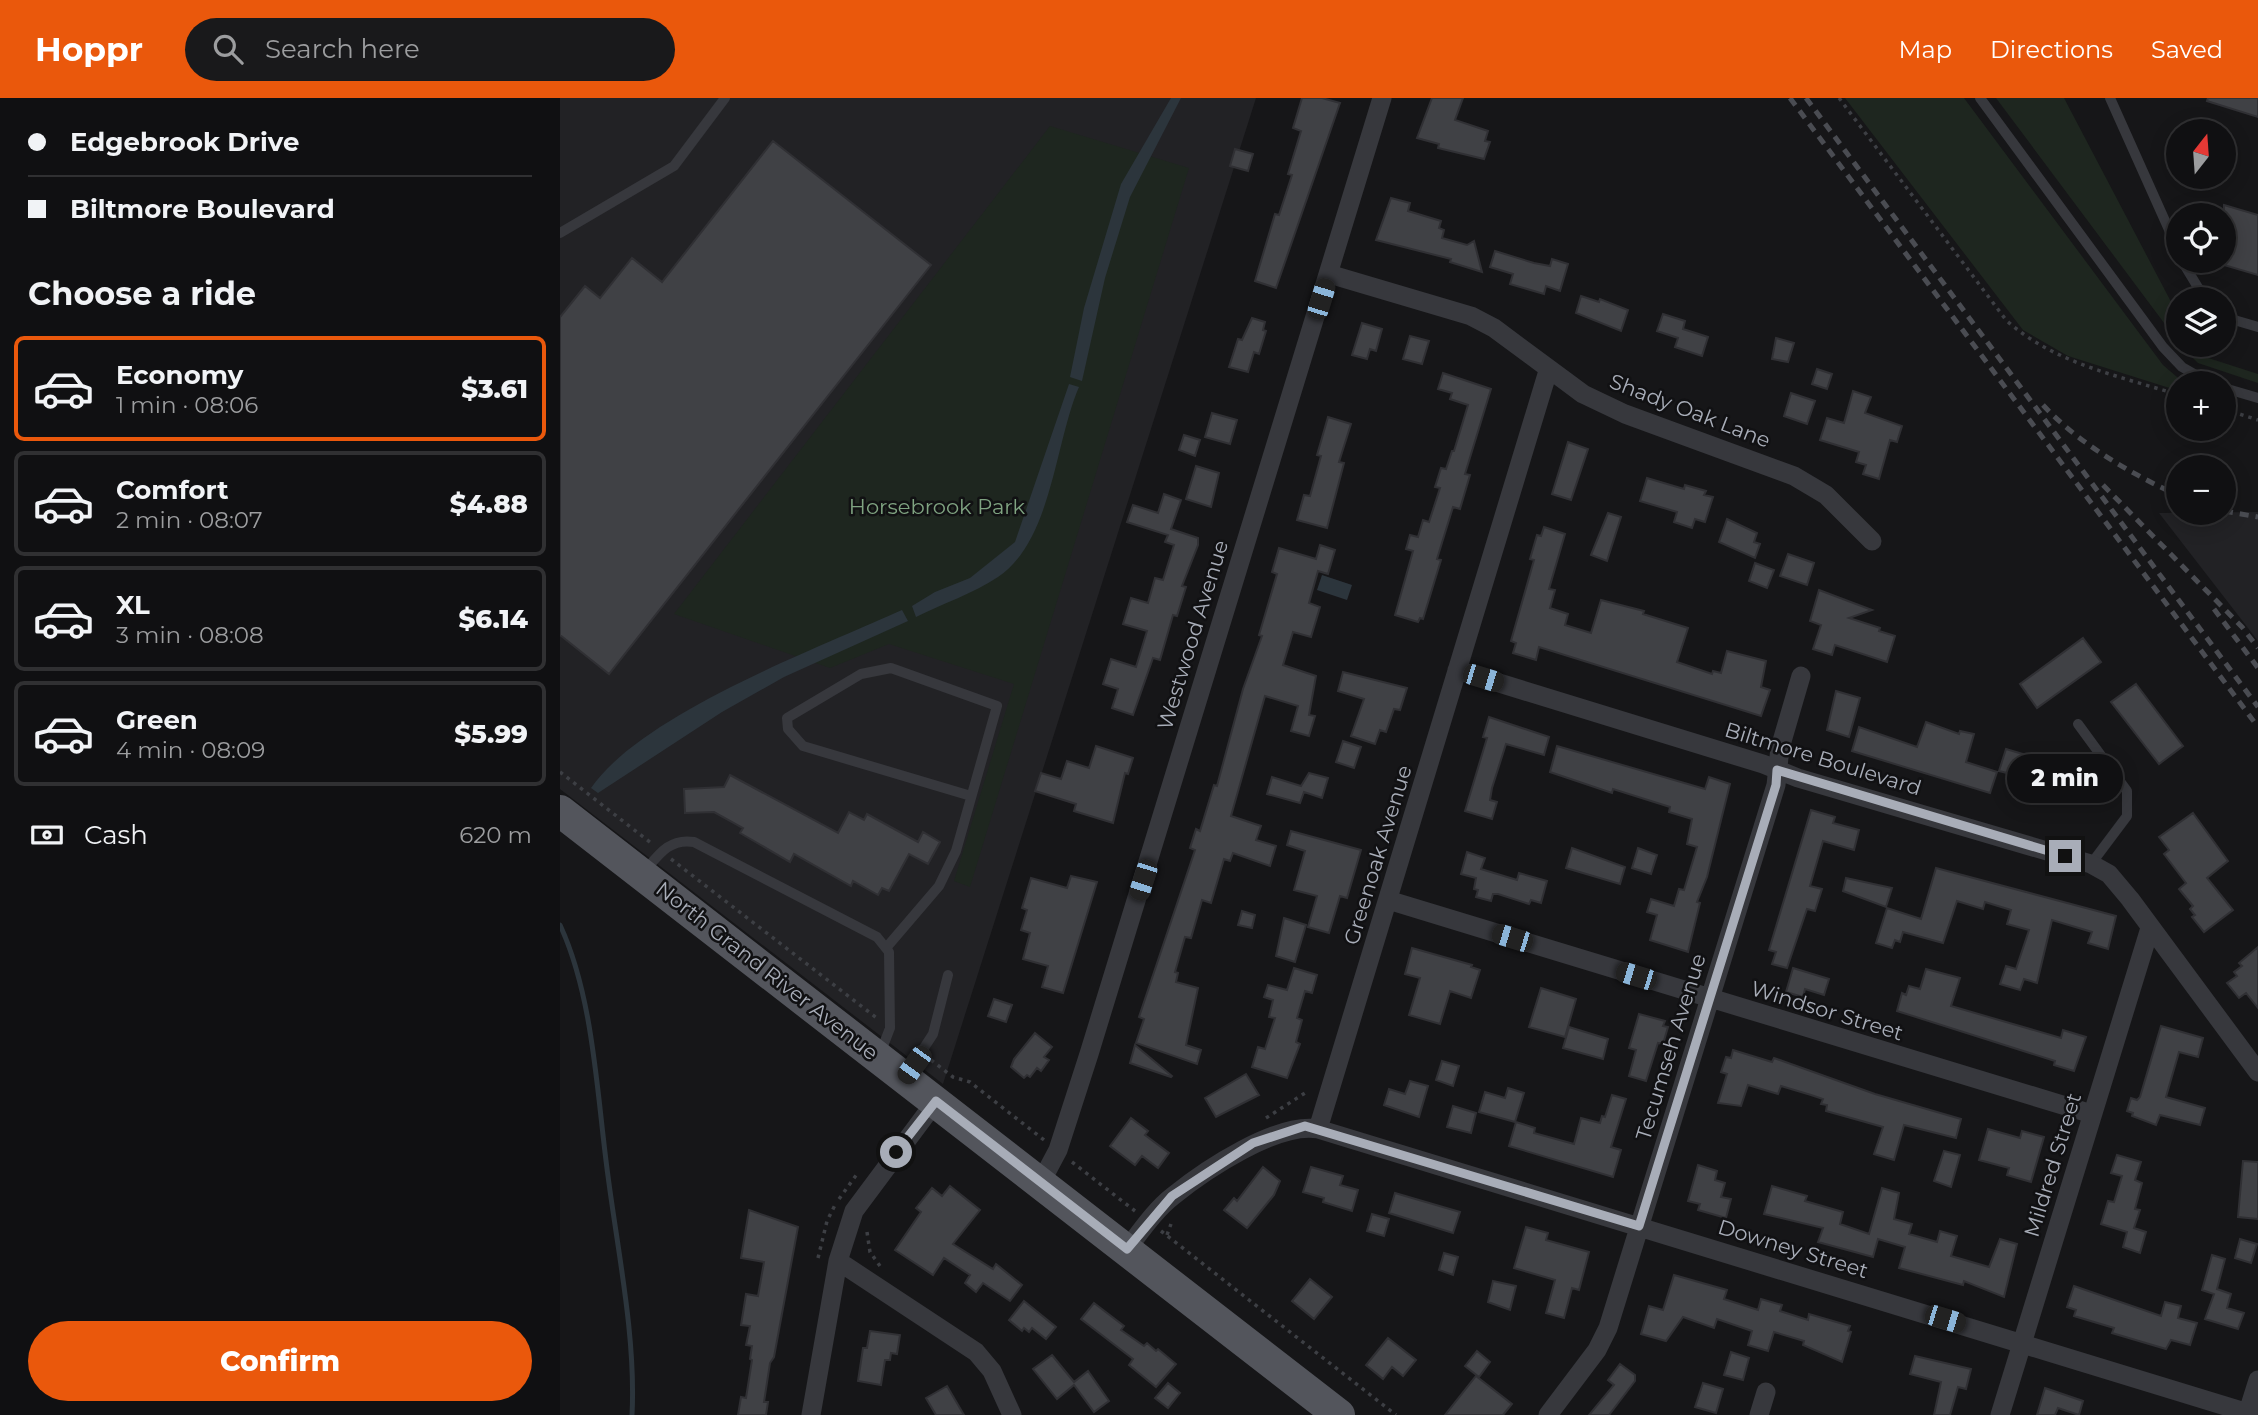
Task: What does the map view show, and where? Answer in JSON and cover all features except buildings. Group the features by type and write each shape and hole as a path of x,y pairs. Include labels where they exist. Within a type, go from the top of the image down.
{"main road":[{"name":"North Grand River Avenue","path":"560,811 652,863 878,1057 914,1065 936,1101 1339,1415"}],"street":[{"name":"Westwood Avenue","path":"1041,1182 1058,1150 1382,98"},
{"name":"Shady Oak Lane","path":"1329,274 1471,316 1519,344 1548,371 1583,394 1625,414 1794,476 1826,495 1872,541"},
{"name":"Greenoak Avenue","path":"1318,1129 1548,371"},
{"name":"Biltmore Boulevard","path":"1457,670 2091,864 2109,874 2258,1072"},
{"name":"Tecumseh Avenue","path":"1548,1415 1597,1350 1608,1328 1776,785 1780,748 1801,676"},
{"name":"Windsor Street","path":"1388,900 2092,1114"},
{"name":"Mildred Street","path":"2000,1415 2150,928"},
{"path":"811,1415 838,1261 854,1211 864,1193 936,1101"},
{"path":"1127,1249 1172,1196 1253,1143 1305,1126 1318,1129"},
{"name":"Downey Street","path":"1318,1129 2250,1414"},
{"path":"838,1261 976,1352 992,1371 1012,1415"},
{"path":"2250,1414 2258,1380"},
{"path":"1759,1415 1766,1392"}],"lane":[{"path":"560,233 674,166 725,98"},
{"path":"1980,98 2163,346 2189,371"},
{"path":"2110,98 2166,224"},
{"path":"2236,321 2258,327"},
{"path":"2236,392 2258,398"},
{"path":"886,948 939,886 956,851 997,706 891,668 861,674 787,718 788,729 803,746 971,796"},
{"path":"2078,724 2127,791 2127,816 2091,864"},
{"path":"652,863 674,843 694,842 877,937 889,952 891,1028 878,1057"},
{"path":"914,1065 933,1034 948,975"}],"path":[{"path":"1839,98 2006,320 2025,338 2078,362 2166,391"},
{"path":"2236,414 2258,420"},
{"path":"560,772 652,863 891,1028"},
{"path":"914,1065 970,1082 1396,1415"},
{"path":"1167,1236 1171,1223"},
{"path":"867,1230 870,1252 880,1266 891,1274"}],"shaded area":[{"path":"560,98 1256,98 943,1084 560,789"},
{"path":"1171,98 1181,98 1130,197 1105,278 1082,381 1070,377 1084,308 1121,184"},
{"path":"1069,384 1079,387 1050,489 1030,540 1016,561 998,577 916,617 912,606 935,592 970,578 1015,542"},
{"path":"2236,512 2258,512 2258,641 2168,525 2236,525"},
{"path":"2159,513 2166,513 2166,522"},
{"path":"1322,575 1352,585 1347,600 1317,590"},
{"path":"902,610 908,621 784,677 722,712 598,793 591,788 616,761 649,734 690,709 734,685"}],"green space":[{"path":"1845,98 1964,98 2170,371 2166,371 2166,387 2068,356 2023,330"},
{"path":"1996,98 2064,98 2166,292 2166,326"},
{"name":"Horsebrook Park","path":"1050,126 1189,168 970,887 954,881 1014,684 889,644 830,668 674,614"},
{"path":"2192,357 2205,357 2258,374 2258,383 2236,376 2236,371 2222,371 2198,363"}],"waterway":[{"path":"560,925 580,984 593,1048 629,1326 632,1415"}],"railway":[{"path":"1790,98 2258,727"},
{"path":"1806,98 2258,707"},
{"path":"2043,405 2089,445 2166,490"},
{"path":"2103,485 2242,627 2258,648"},
{"path":"2236,513 2258,517"},
{"path":"2214,609 2258,668"}],"route":[{"path":"896,1152 936,1101 1127,1249 1172,1196 1253,1143 1305,1126 1639,1226 1776,785 1777,770 2065,856"}]}
